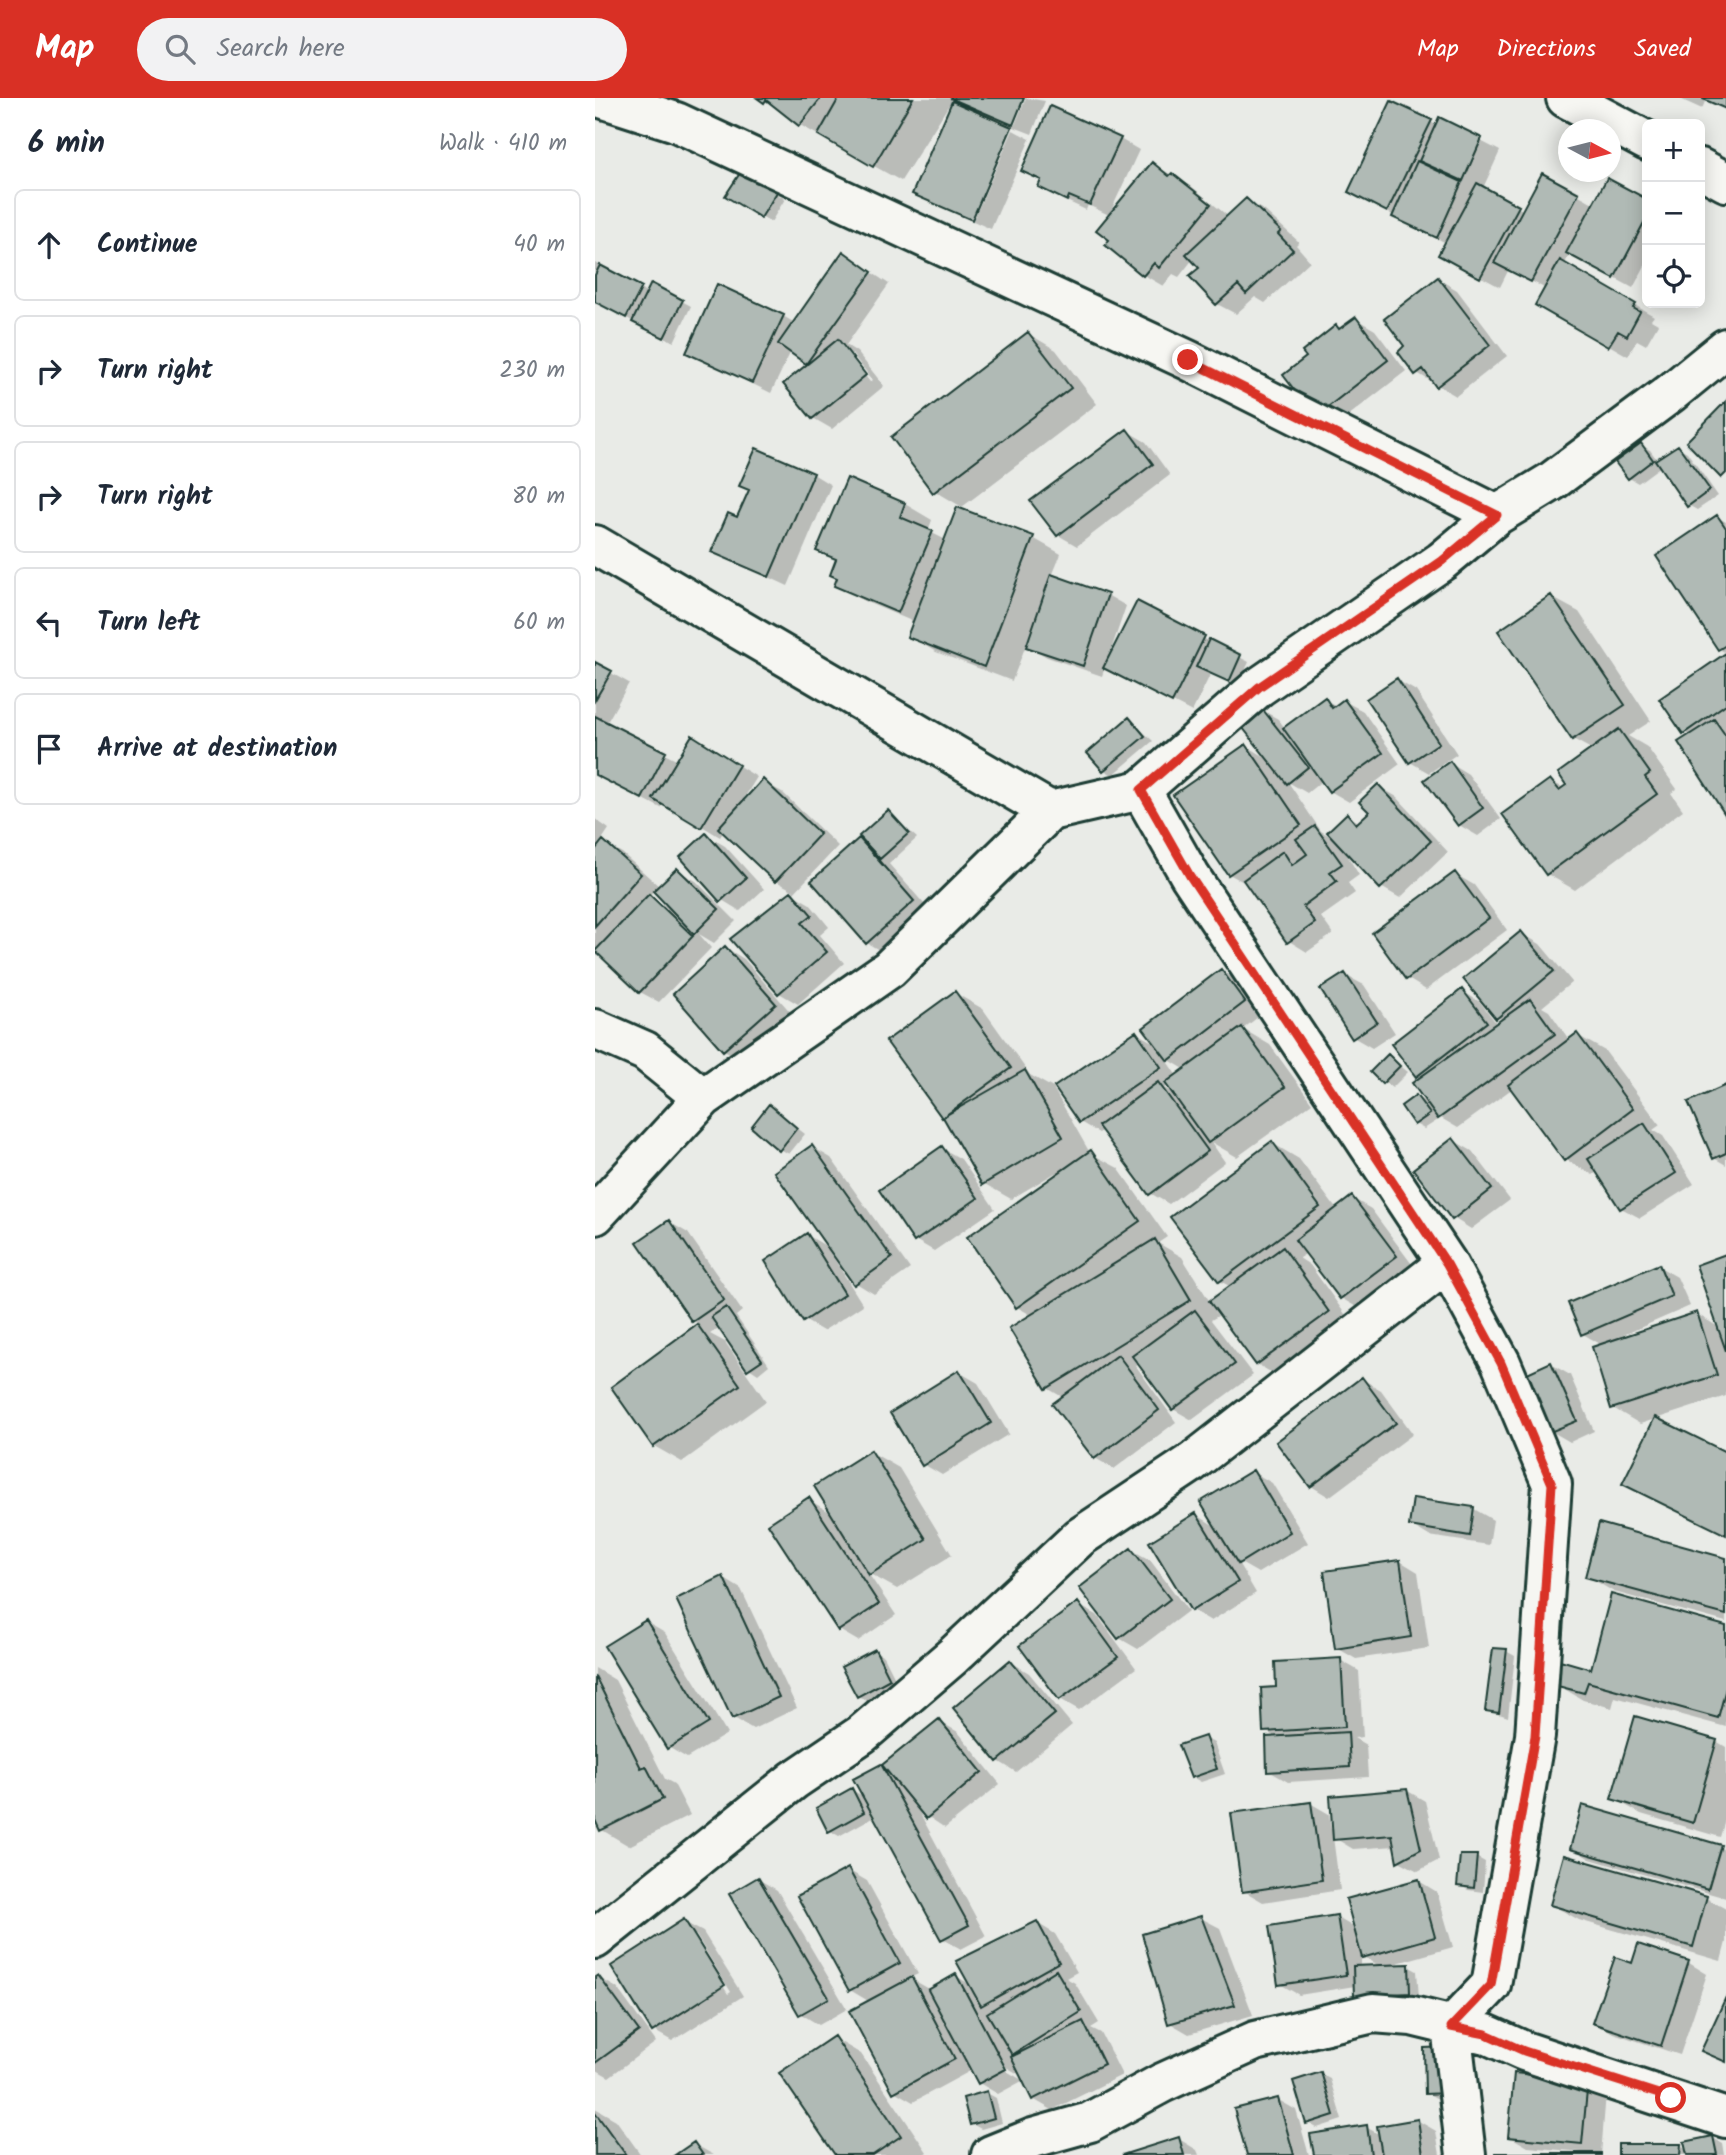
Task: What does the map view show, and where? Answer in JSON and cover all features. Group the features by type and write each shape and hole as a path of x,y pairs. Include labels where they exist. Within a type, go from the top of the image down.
{"street":[{"path":"601,98 686,110 1497,515"},
{"path":"1566,98 1642,138"},
{"path":"1705,171 1726,182"},
{"path":"595,1215 703,1098 889,969 1050,811 1141,790 1259,687 1442,561 1497,515 1551,482 1726,348"},
{"path":"595,545 1050,811"},
{"path":"1141,790 1190,876 1447,1264 1501,1363 1552,1484 1535,1736 1491,1985 1451,2027"},
{"path":"595,1029 645,1051 703,1098"},
{"path":"595,1939 794,1780 862,1734 953,1656 1080,1537 1190,1464 1447,1264"},
{"path":"991,2155 1036,2146 1090,2122 1162,2083 1255,2041 1316,2024 1373,2013 1412,2016 1486,2034 1524,2051 1726,2118"},
{"path":"1451,2027 1466,2155"}],"building":[{"path":"757,98 821,98 799,126 766,100 764,103"},
{"path":"839,98 913,98 873,167 818,135"},
{"path":"950,98 1024,98 1013,125"},
{"path":"1726,98 1726,109 1703,99"},
{"path":"952,101 1012,127 972,220 912,194"},
{"path":"1391,101 1432,120 1387,212 1348,192"},
{"path":"1050,106 1121,138 1090,205 1069,196 1067,201 1038,187 1041,180 1021,171"},
{"path":"1439,117 1482,138 1463,181 1419,161"},
{"path":"1417,161 1462,182 1437,238 1392,217"},
{"path":"1152,162 1169,176 1172,173 1211,204 1159,268 1154,263 1143,276 1105,245 1109,240 1096,230"},
{"path":"742,170 777,192 761,218 725,196"},
{"path":"1542,173 1579,193 1531,282 1494,263"},
{"path":"1605,182 1615,182 1642,196 1642,226 1614,279 1566,253"},
{"path":"1477,183 1519,206 1480,278 1438,255"},
{"path":"1246,198 1281,231 1278,234 1293,250 1246,294 1238,285 1216,305 1189,276 1199,268 1186,254"},
{"path":"843,251 872,272 806,364 778,344"},
{"path":"1560,260 1636,304 1633,308 1640,312 1627,336 1618,331 1608,347 1535,305"},
{"path":"600,265 642,287 626,318 595,302 595,275"},
{"path":"1438,277 1490,345 1436,387 1423,369 1415,375 1398,352 1404,346 1384,319"},
{"path":"651,283 683,300 664,338 632,322"},
{"path":"717,284 784,315 752,383 686,353"},
{"path":"1356,317 1388,360 1315,417 1283,375 1306,357 1302,352 1336,325 1339,329"},
{"path":"1028,332 1071,388 933,493 891,437"},
{"path":"838,339 866,375 812,419 783,384"},
{"path":"1726,401 1726,473 1721,478 1686,442"},
{"path":"1127,429 1153,464 1057,536 1030,501"},
{"path":"1641,443 1653,460 1628,479 1615,462"},
{"path":"1678,445 1710,490 1687,507 1655,460"},
{"path":"756,448 814,473 769,577 711,552 728,513 737,517 749,490 739,486"},
{"path":"847,478 905,503 900,517 933,531 898,613 834,586 837,578 830,575 836,559 816,551"},
{"path":"957,507 1034,536 984,667 907,637"},
{"path":"1717,515 1726,528 1726,645 1718,650 1656,556"},
{"path":"1051,574 1108,594 1083,666 1026,647"},
{"path":"1551,595 1625,705 1572,740 1498,631"},
{"path":"1137,601 1205,636 1172,703 1103,668"},
{"path":"1209,639 1241,655 1229,682 1196,667"},
{"path":"1726,653 1726,704 1683,734 1659,699"},
{"path":"595,662 612,671 595,700"},
{"path":"1397,678 1439,743 1409,763 1366,699"},
{"path":"1325,697 1332,708 1344,699 1383,753 1329,792 1283,728"},
{"path":"1260,706 1308,767 1287,784 1239,723"},
{"path":"595,716 666,752 642,799 595,775"},
{"path":"1129,717 1145,736 1103,771 1087,753"},
{"path":"1714,719 1726,736 1726,816 1678,742"},
{"path":"1619,729 1650,773 1645,777 1657,794 1546,875 1502,814 1550,779 1559,790 1566,785 1558,773"},
{"path":"692,735 739,765 701,828 653,799"},
{"path":"1246,744 1301,825 1228,875 1173,795"},
{"path":"1450,761 1483,808 1458,826 1424,780"},
{"path":"763,779 820,834 775,882 718,828"},
{"path":"1378,784 1431,841 1380,889 1327,832 1347,813 1356,824 1369,812 1359,802"},
{"path":"888,810 909,833 880,859 859,836"},
{"path":"1315,826 1342,864 1330,872 1337,881 1303,906 1315,923 1287,943 1243,880 1283,851 1292,865 1307,854 1296,839"},
{"path":"706,833 746,878 720,902 680,857"},
{"path":"859,838 914,901 866,944 811,881"},
{"path":"603,840 641,874 595,926 595,850"},
{"path":"677,868 719,909 694,934 653,891"},
{"path":"1455,872 1489,918 1406,980 1372,933"},
{"path":"791,891 812,915 802,923 827,952 778,994 730,939"},
{"path":"649,894 693,936 639,993 595,951"},
{"path":"1521,931 1554,971 1496,1019 1463,979"},
{"path":"725,946 776,1004 723,1051 673,994"},
{"path":"1221,969 1245,1002 1168,1061 1143,1028"},
{"path":"1345,973 1377,1022 1352,1039 1320,989"},
{"path":"1462,989 1487,1022 1416,1077 1391,1044"},
{"path":"955,991 1011,1068 942,1118 886,1041"},
{"path":"1530,999 1555,1034 1438,1119 1412,1083"},
{"path":"1242,1027 1285,1087 1208,1143 1165,1083"},
{"path":"1136,1031 1161,1067 1079,1123 1054,1087"},
{"path":"1577,1033 1633,1109 1564,1161 1508,1085"},
{"path":"1388,1054 1400,1066 1382,1084 1370,1072"},
{"path":"1025,1070 1063,1137 982,1185 943,1117"},
{"path":"1158,1082 1208,1151 1149,1195 1098,1126"},
{"path":"1726,1085 1726,1153 1713,1159 1688,1102"},
{"path":"1416,1095 1430,1114 1414,1125 1401,1106"},
{"path":"769,1104 797,1128 779,1151 751,1127"},
{"path":"1644,1123 1676,1173 1620,1209 1588,1159"},
{"path":"1453,1138 1492,1189 1452,1220 1413,1169"},
{"path":"1272,1141 1320,1207 1219,1282 1170,1217"},
{"path":"812,1145 892,1258 854,1285 774,1172"},
{"path":"942,1146 978,1198 914,1242 879,1190"},
{"path":"1091,1150 1140,1221 1016,1308 967,1237"},
{"path":"1352,1196 1397,1256 1340,1299 1295,1240"},
{"path":"669,1220 724,1300 692,1322 637,1242"},
{"path":"807,1233 845,1294 803,1322 765,1261"},
{"path":"1155,1239 1191,1300 1046,1389 1009,1328"},
{"path":"1283,1247 1329,1312 1256,1365 1209,1301"},
{"path":"1726,1254 1726,1351 1696,1265"},
{"path":"1659,1264 1672,1296 1581,1335 1568,1303"},
{"path":"726,1307 762,1360 747,1370 711,1317"},
{"path":"1195,1310 1235,1364 1172,1410 1132,1356"},
{"path":"1697,1312 1717,1375 1611,1409 1592,1347"},
{"path":"697,1324 740,1385 653,1447 611,1387"},
{"path":"1118,1355 1159,1410 1094,1459 1052,1404"},
{"path":"1551,1362 1577,1421 1550,1432 1525,1374"},
{"path":"959,1370 991,1423 922,1466 890,1413"},
{"path":"1362,1377 1396,1423 1310,1487 1276,1442"},
{"path":"1655,1417 1726,1452 1726,1535 1622,1484"},
{"path":"871,1450 926,1539 869,1575 814,1486"},
{"path":"1253,1470 1290,1532 1238,1564 1200,1502"},
{"path":"809,1497 879,1604 838,1631 768,1524"},
{"path":"1413,1498 1474,1507 1470,1536 1409,1526"},
{"path":"1196,1513 1238,1582 1191,1611 1149,1542"},
{"path":"1599,1523 1726,1558 1726,1615 1585,1577"},
{"path":"1131,1548 1170,1599 1118,1639 1079,1588"},
{"path":"1400,1560 1411,1637 1335,1649 1324,1571"},
{"path":"723,1576 779,1697 732,1719 676,1599"},
{"path":"1611,1594 1726,1626 1726,1688 1718,1718 1588,1682 1584,1693 1554,1685 1560,1660 1591,1669"},
{"path":"1078,1602 1118,1657 1059,1700 1019,1646"},
{"path":"646,1620 709,1723 667,1749 604,1646"},
{"path":"1493,1648 1507,1649 1499,1713 1485,1711"},
{"path":"875,1649 890,1679 857,1697 841,1667"},
{"path":"1341,1658 1345,1727 1263,1732 1261,1688 1276,1687 1275,1662"},
{"path":"1010,1660 1055,1714 997,1762 953,1708"},
{"path":"595,1676 641,1768 646,1766 663,1799 600,1831 595,1820"},
{"path":"1635,1716 1717,1740 1693,1823 1611,1799"},
{"path":"939,1719 982,1772 926,1819 882,1765"},
{"path":"1348,1732 1350,1767 1267,1772 1266,1737"},
{"path":"1205,1736 1217,1769 1191,1778 1178,1745"},
{"path":"881,1764 969,1925 941,1940 853,1779"},
{"path":"852,1788 864,1812 828,1832 816,1808"},
{"path":"1407,1789 1421,1849 1397,1862 1392,1835 1333,1840 1330,1796"},
{"path":"1311,1802 1322,1880 1242,1892 1231,1813"},
{"path":"1582,1805 1721,1845 1708,1889 1570,1849"},
{"path":"1460,1855 1477,1855 1474,1888 1457,1886"},
{"path":"1564,1855 1707,1896 1693,1947 1550,1905"},
{"path":"848,1868 900,1963 849,1991 797,1896"},
{"path":"758,1877 829,1998 799,2015 729,1894"},
{"path":"1419,1879 1435,1937 1362,1958 1346,1899"},
{"path":"1337,1915 1346,1975 1278,1985 1269,1926"},
{"path":"1201,1916 1235,2005 1168,2024 1142,1934"},
{"path":"684,1919 725,1985 652,2032 611,1966"},
{"path":"1037,1921 1059,1962 981,2006 956,1961"},
{"path":"1638,1944 1689,1961 1661,2046 1592,2023 1615,1957 1632,1963"},
{"path":"1409,1964 1410,1993 1354,1996 1353,1966"},
{"path":"1056,1970 1081,2012 1012,2055 987,2013"},
{"path":"956,1974 1006,2069 978,2084 928,1990"},
{"path":"598,1975 639,2031 595,2063 595,1977"},
{"path":"912,1977 955,2059 893,2093 849,2011"},
{"path":"1726,1997 1726,2062 1701,2051"},
{"path":"1083,2021 1104,2064 1032,2100 1011,2057"},
{"path":"834,2036 901,2136 873,2155 835,2155 779,2073"},
{"path":"1447,2047 1448,2093 1425,2094 1424,2048"},
{"path":"1321,2072 1334,2115 1306,2124 1293,2081"},
{"path":"1514,2073 1588,2080 1582,2144 1508,2137"},
{"path":"987,2091 994,2118 970,2125 963,2098"},
{"path":"1278,2098 1294,2155 1247,2155 1234,2109"},
{"path":"595,2112 626,2155 595,2155"},
{"path":"1418,2119 1423,2155 1382,2155 1377,2126"},
{"path":"1367,2125 1371,2155 1314,2155 1310,2134"},
{"path":"1713,2136 1717,2155 1687,2155 1684,2142"},
{"path":"1179,2137 1184,2155 1122,2155"},
{"path":"694,2142 703,2155 675,2155"},
{"path":"1618,2144 1681,2144 1680,2155 1618,2155"},
{"path":"1601,2153 1601,2155 1496,2155"}],"route":[{"path":"1188,360 1497,515 1442,561 1259,687 1141,790 1190,876 1447,1264 1501,1363 1552,1484 1535,1736 1491,1985 1451,2027 1486,2034 1524,2051 1671,2098"}]}
